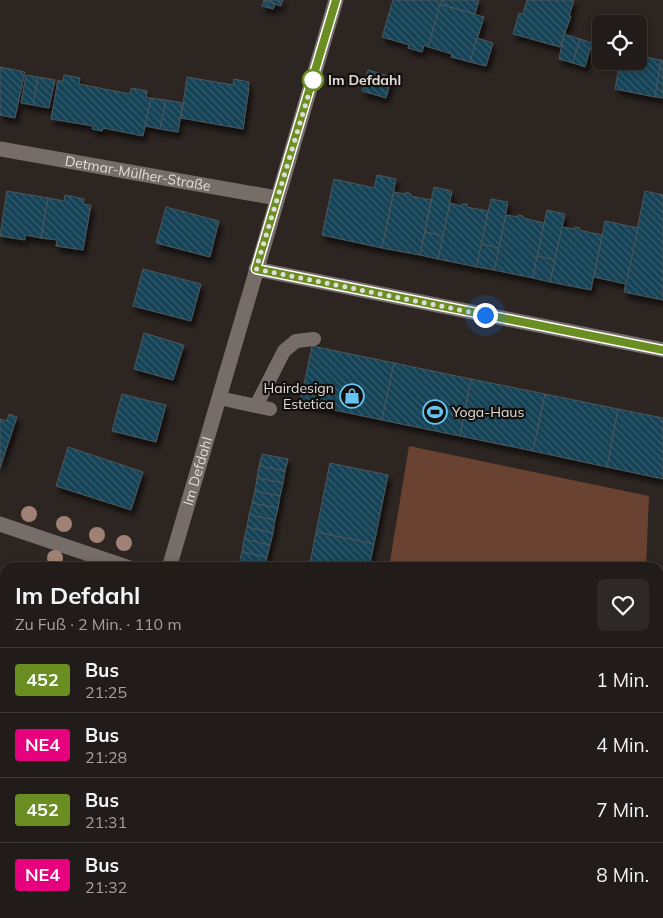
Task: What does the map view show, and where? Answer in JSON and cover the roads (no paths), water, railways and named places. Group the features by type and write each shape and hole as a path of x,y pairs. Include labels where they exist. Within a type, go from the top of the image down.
{"street":[{"name":"Im Defdahl","path":"170,562 336,0"},
{"name":"Detmar-Mülher-Straße","path":"0,149 277,198"},
{"path":"256,269 663,350"},
{"path":"0,524 112,562"}],"lane":[{"path":"256,406 284,351 296,341 314,339"},
{"path":"219,398 270,409"}],"place":[{"name":"Im Defdahl","path":"313,80"},
{"name":"Hairdesign Estetica","path":"352,396"},
{"name":"Yoga-Haus","path":"435,412"}]}
